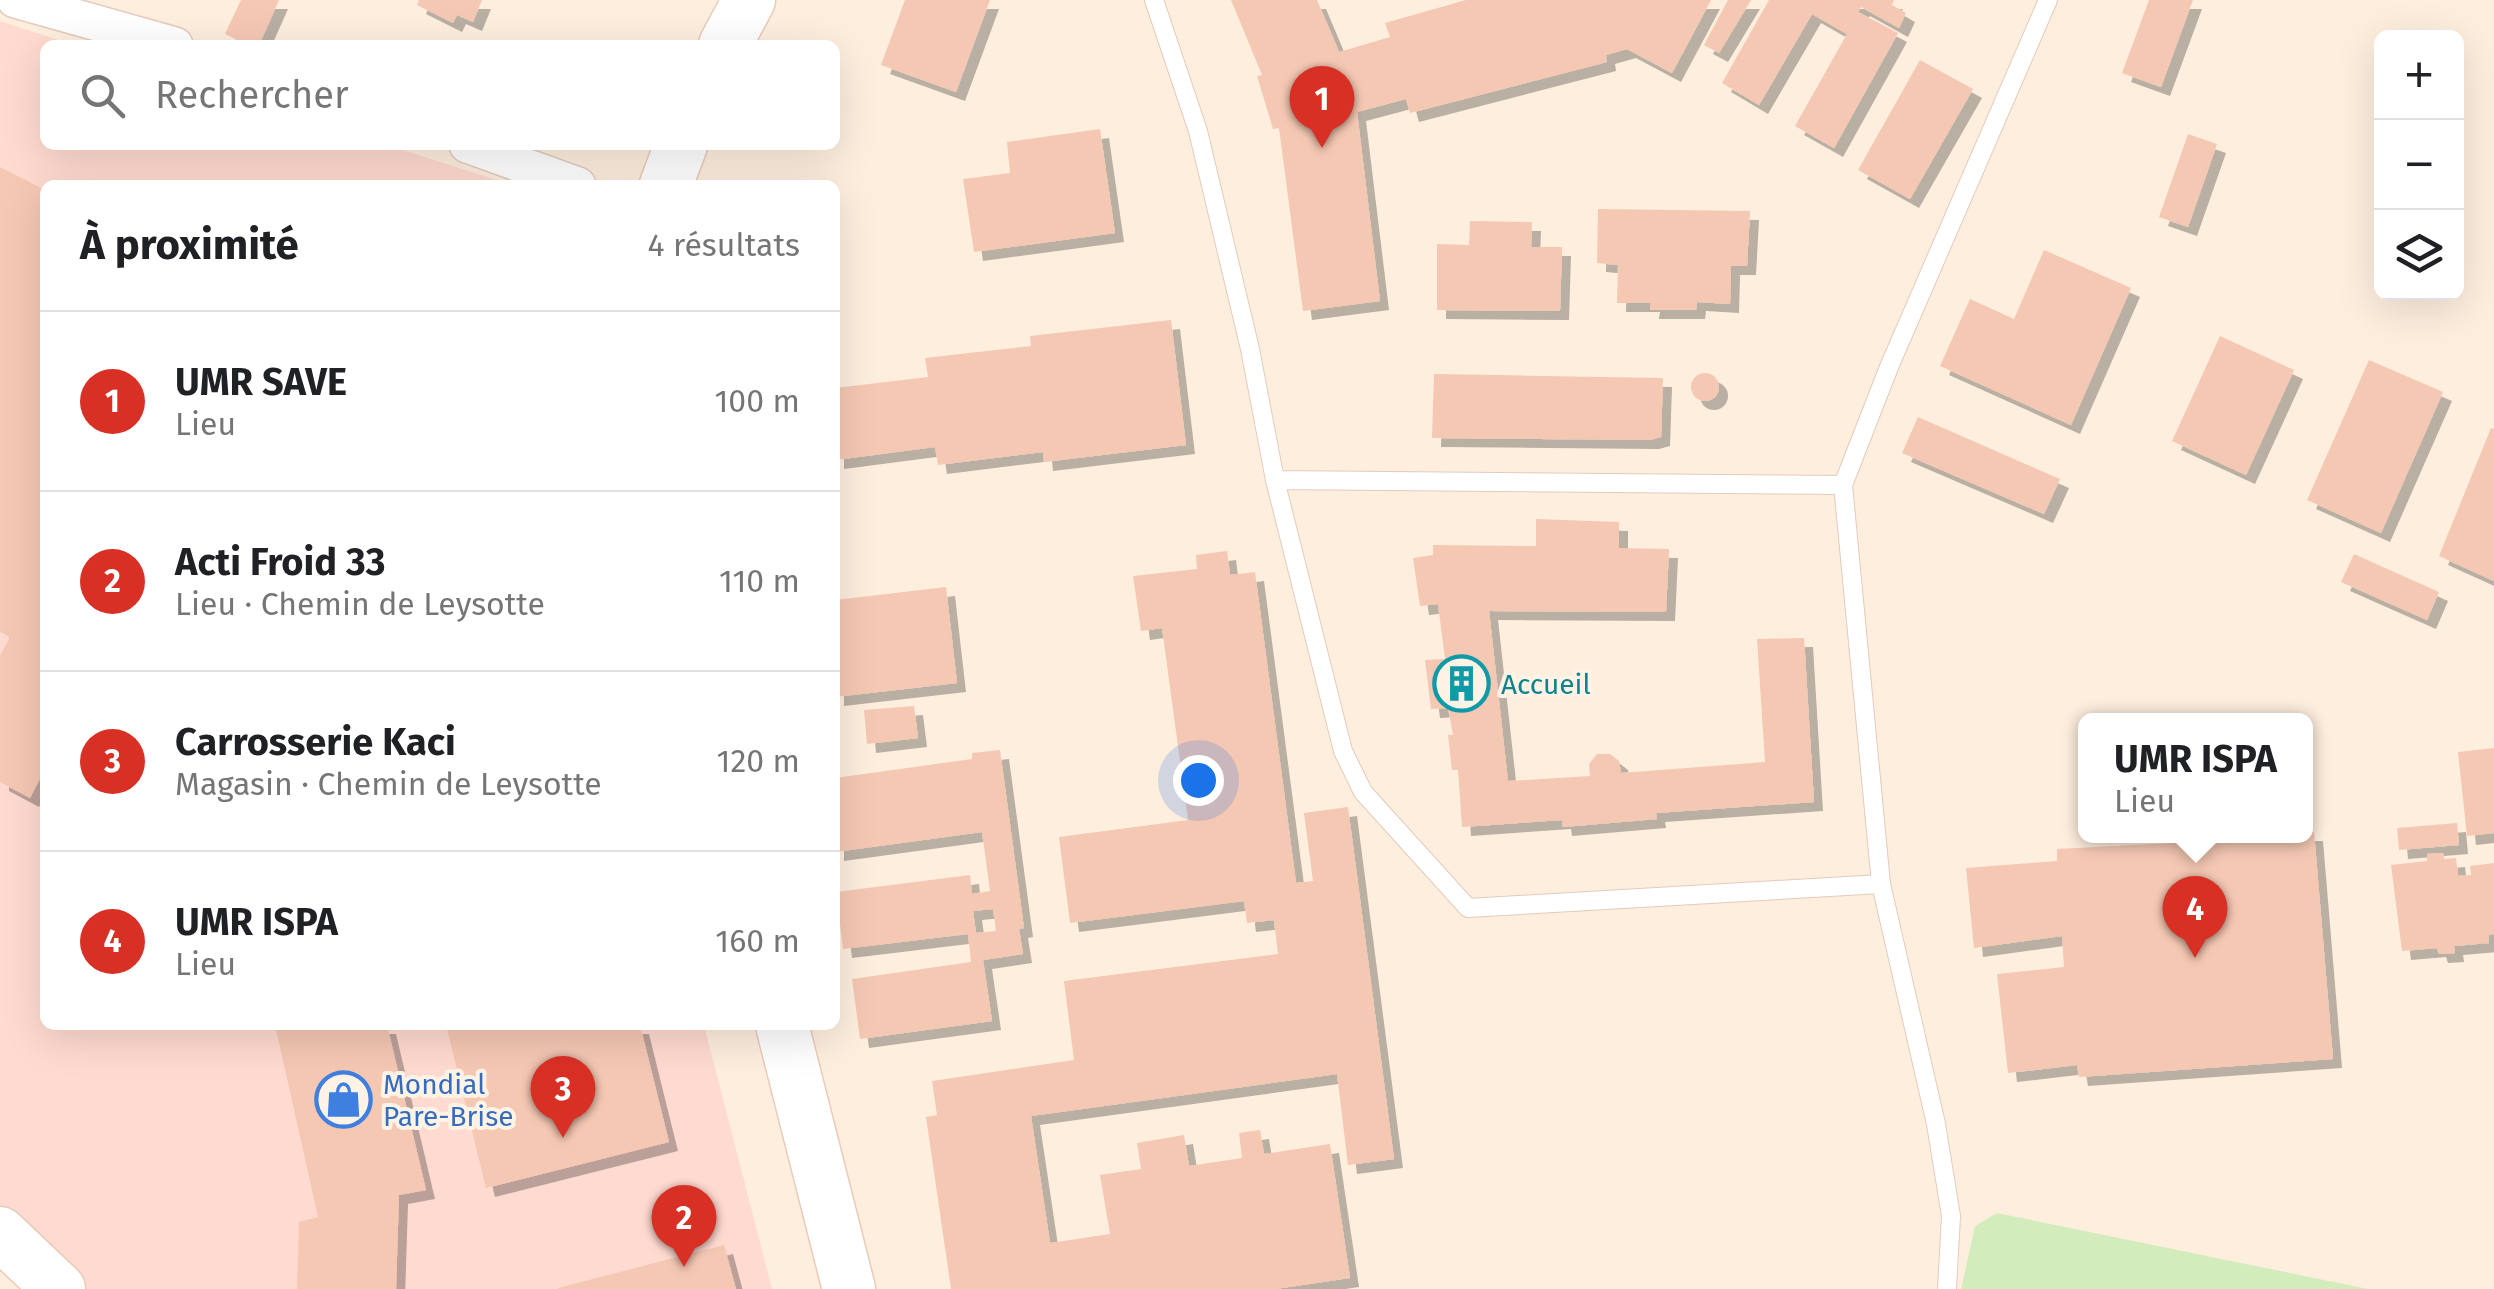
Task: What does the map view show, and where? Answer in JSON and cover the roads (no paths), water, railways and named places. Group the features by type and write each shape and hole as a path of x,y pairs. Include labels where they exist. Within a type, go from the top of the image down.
{"street":[{"path":"15,0 157,40"},
{"path":"482,150 564,180"},
{"path":"668,180 679,150"},
{"path":"783,1030 848,1289"},
{"path":"0,1233 59,1289"}],"lane":[{"path":"1154,0 1198,131 1250,350 1275,480 1343,751 1363,792 1468,908 1881,884"},
{"path":"1947,1289 1951,1216 1939,1139 1881,884 1843,485 1889,367 2048,0"},
{"path":"1275,480 1843,485"}],"place":[{"name":"UMR SAVE","path":"1322,148"},
{"name":"Accueil","path":"1462,684"},
{"name":"UMR ISPA","path":"2195,958"},
{"name":"Mondial Pare-Brise","path":"344,1100"},
{"name":"Carrosserie Kaci","path":"563,1138"},
{"name":"Acti Froid 33","path":"684,1267"}]}
